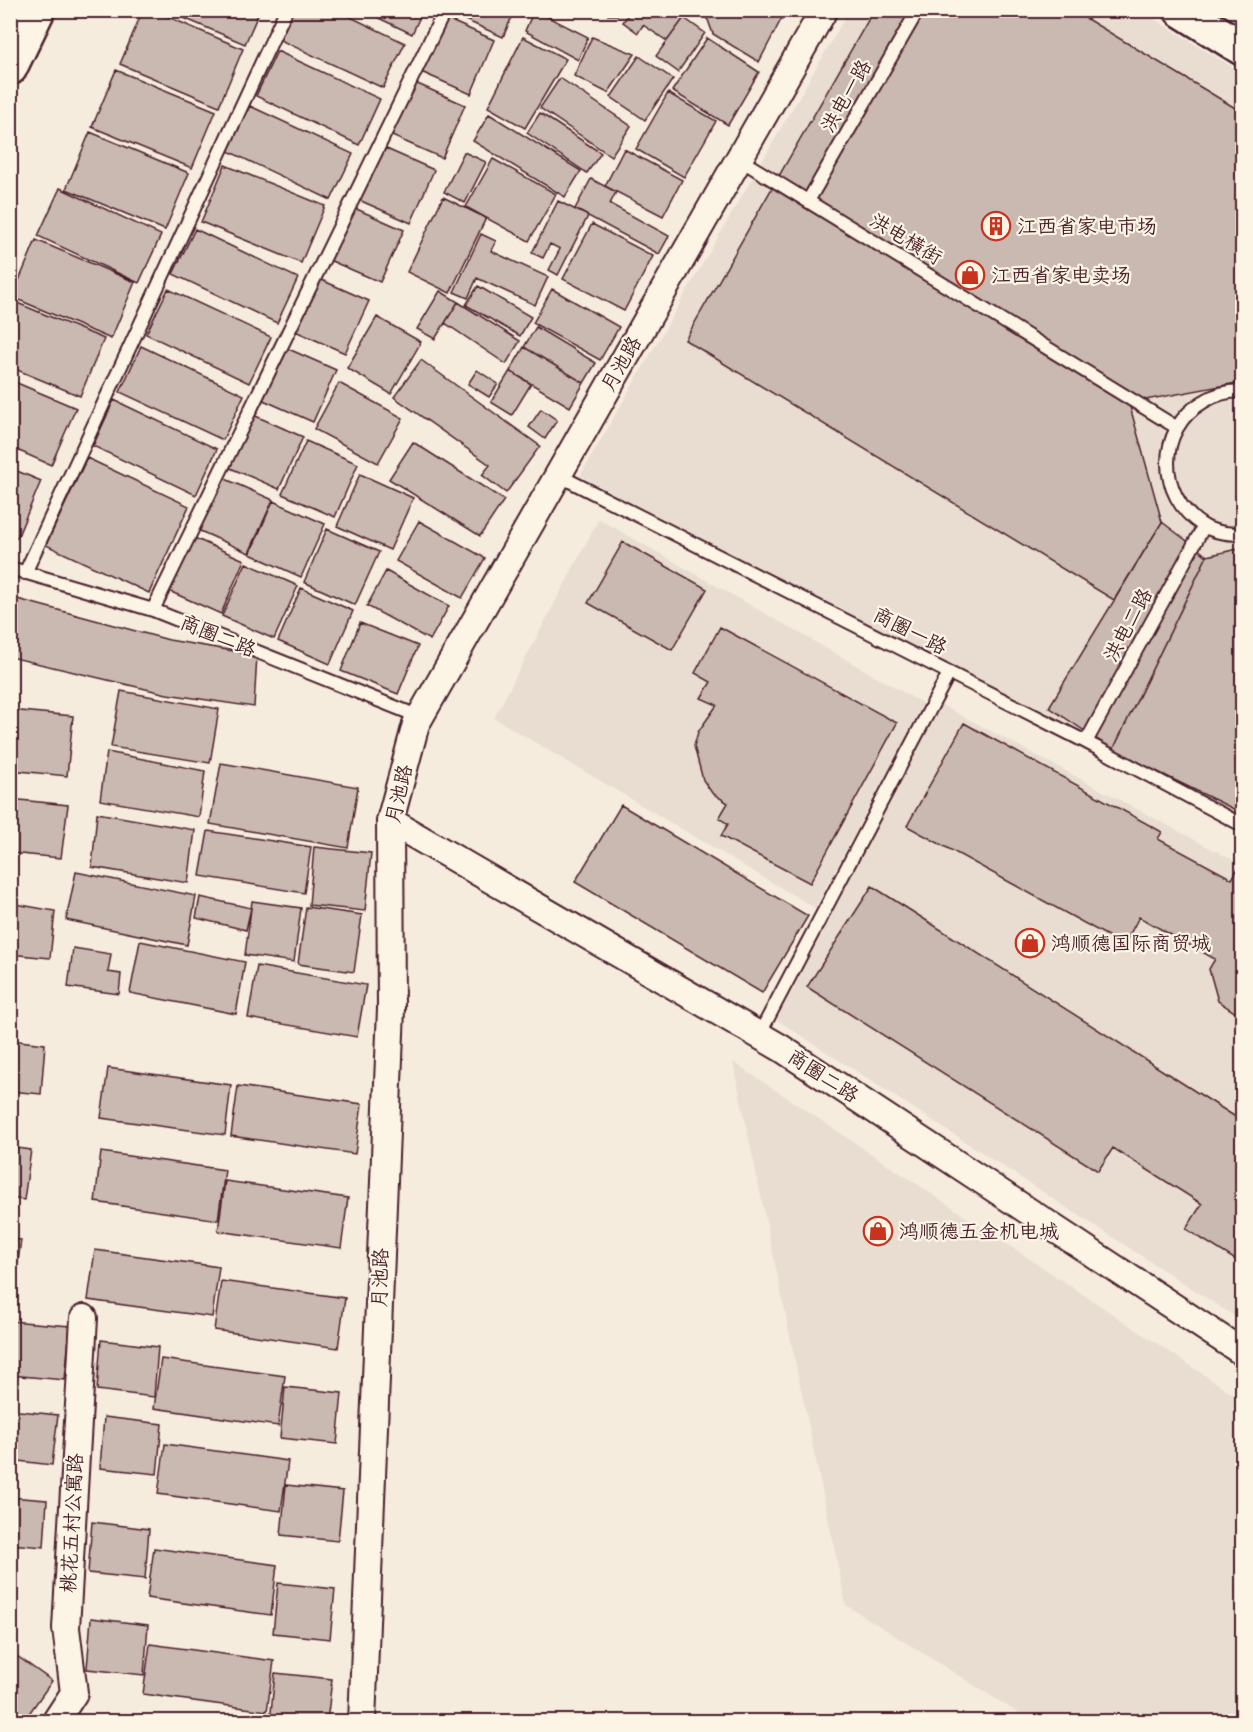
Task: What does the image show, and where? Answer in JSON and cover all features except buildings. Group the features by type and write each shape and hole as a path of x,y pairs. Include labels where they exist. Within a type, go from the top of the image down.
{"main road":[{"path":"10,68 38,10"},
{"path":"1181,10 1242,48"},
{"path":"1218,10 1242,26"}],"street":[{"name":"月池路","path":"362,1722 391,1009 390,820 416,724 824,10"},
{"name":"商圈二路","path":"390,820 759,1035 1242,1352"},
{"name":"桃花五村公寓路","path":"55,1722 74,1693 66,1628 84,1318"}],"lane":[{"path":"25,573 286,10"},
{"path":"153,610 445,10"},
{"name":"洪电一路","path":"808,201 918,10"},
{"name":"洪电横街","path":"739,159 1176,427"},
{"path":"1242,392 1213,396 1192,408 1176,427 1168,448 1167,471 1173,493 1186,512 1204,526 1225,534 1242,534"},
{"name":"商圈一路","path":"558,475 1086,742 1242,825"},
{"name":"洪电二路","path":"1086,742 1204,526"},
{"name":"商圈二路","path":"10,568 153,610 420,717"},
{"path":"759,1035 949,673"}],"shaded area":[{"name":"江西省家电卖场","path":"849,11 1141,11 1242,73 1242,819 580,476"},
{"path":"599,519 924,704 815,908 494,718"},
{"name":"鸿顺德国际商贸城","path":"940,704 1242,865 1242,1321 777,1020"},
{"name":"鸿顺德五金机电城","path":"733,1062 1242,1400 1242,1721 1031,1721 846,1605"}],"place":[{"name":"江西省家电市场","path":"996,226"},
{"name":"江西省家电卖场","path":"970,275"},
{"name":"鸿顺德国际商贸城","path":"1030,943"},
{"name":"鸿顺德五金机电城","path":"878,1231"}]}
